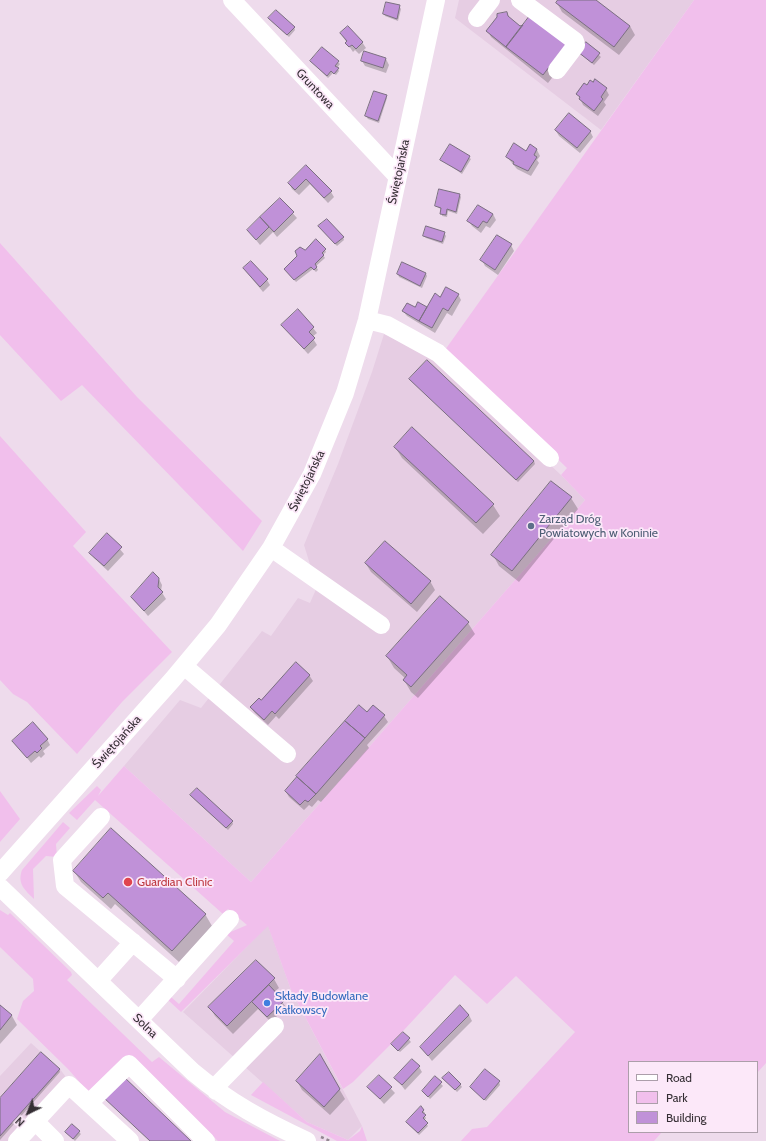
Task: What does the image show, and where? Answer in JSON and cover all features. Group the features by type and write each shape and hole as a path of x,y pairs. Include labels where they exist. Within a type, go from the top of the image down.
{"street":[{"name":"Gruntowa","path":"232,0 398,177"},
{"name":"Świętojańska","path":"0,873 184,666 236,601 271,548 303,492 330,434 354,368 367,320 436,0"},
{"path":"477,18 491,0"},
{"path":"520,0 575,41 576,45 557,70"},
{"path":"367,320 387,325 438,353 550,458"},
{"path":"271,548 381,625"},
{"path":"184,666 287,754"},
{"path":"102,817 60,861 65,886 177,979"},
{"name":"Solna","path":"0,887 139,1020 216,1091 261,1119 307,1141"},
{"path":"139,1020 230,919"},
{"path":"98,981 133,942"},
{"path":"216,1091 220,1082 275,1026"},
{"path":"89,1103 129,1064 206,1141"},
{"path":"16,1141 69,1085 130,1141"},
{"path":"35,1121 55,1141"}],"shaded area":[{"path":"459,0 694,0 601,130 455,18"},
{"path":"384,334 439,361 561,475 585,500 251,882 124,766 180,700 201,708 262,631 271,636 298,598 310,603 317,587 304,545 338,464 372,372"},
{"path":"268,925 291,990 362,1126 348,1140 307,1122 183,1012"},
{"path":"31,1043 60,1069 68,1080 12,1141 0,1141 0,1076"}],"green space":[{"path":"694,0 766,0 766,1063 758,1072 758,1061 628,1061 628,1133 661,1133 654,1141 461,1141 472,1129 487,1127 575,1032 516,976 487,1004 455,975 391,1044 353,1082 343,1089 291,990 268,926 181,1012 168,1000 171,997 179,1004 234,941 226,934 247,925 228,909 223,914 95,800 77,820 69,813 97,786 101,790 98,796 124,766 251,882 585,500 561,475 567,468 445,350"},
{"path":"0,243 137,397 262,521 243,551 82,385 61,401 0,335"},
{"path":"0,436 86,532 73,546 172,652 122,702 77,754 27,702 13,694 0,680"},
{"path":"0,791 20,819 0,842"},
{"path":"63,822 70,828 56,844 57,857 46,856 33,869 34,899 25,890 21,883 20,879 22,870"},
{"path":"0,910 8,915 10,913 71,972 72,975 67,980 152,1062 159,1057 225,1112 280,1141 218,1141 130,1057 92,1096 68,1069 17,1019 23,1001 34,991 33,979 0,947"},
{"path":"263,1082 307,1122 348,1140 360,1131 362,1126 367,1141 337,1141 251,1095"}],"building":[{"path":"558,0 596,0 630,26 614,47 556,3"},
{"path":"386,2 400,5 397,19 383,14"},
{"path":"276,10 295,27 287,35 268,18"},
{"path":"507,12 508,16 520,26 523,25 506,47 486,31 497,17 497,14"},
{"path":"532,13 568,42 543,75 506,47"},
{"path":"348,26 363,42 356,49 352,45 349,47 345,43 347,41 340,33"},
{"path":"586,42 600,53 592,63 578,52"},
{"path":"322,47 339,61 335,66 339,68 334,74 331,71 327,76 310,61"},
{"path":"364,51 386,58 383,68 361,61"},
{"path":"595,79 607,88 601,97 603,99 594,111 579,99 580,97 576,94 584,83 587,85 590,80 593,82"},
{"path":"374,91 387,95 378,121 365,116"},
{"path":"569,113 591,131 577,148 555,130"},
{"path":"514,143 526,151 530,144 537,149 534,155 537,157 528,171 513,164 514,162 506,157"},
{"path":"450,144 470,156 461,172 440,160"},
{"path":"306,165 332,191 324,198 306,179 295,190 288,183"},
{"path":"439,189 460,194 456,212 447,209 446,215 440,214 441,208 435,206"},
{"path":"280,198 294,212 274,232 260,217"},
{"path":"478,205 493,214 487,223 483,221 478,228 467,221"},
{"path":"260,217 269,227 256,240 247,230"},
{"path":"327,219 344,237 335,244 318,226"},
{"path":"426,226 445,232 442,242 423,236"},
{"path":"497,235 512,244 495,270 480,260"},
{"path":"316,239 326,249 322,253 324,255 315,264 317,267 314,270 311,267 294,280 284,269 297,256 295,251 300,247 305,250"},
{"path":"251,261 268,279 260,287 243,268"},
{"path":"402,262 426,273 420,286 397,274"},
{"path":"446,287 459,294 448,311 443,308 432,328 419,321 435,293 440,297"},
{"path":"418,302 427,307 419,321 402,311 407,303 415,307"},
{"path":"298,309 314,327 309,332 315,338 304,349 281,325"},
{"path":"427,360 534,461 516,480 409,379"},
{"path":"412,427 494,504 476,523 394,447"},
{"name":"Zarząd Dróg Powiatowych w Koninie","path":"551,481 572,497 512,571 491,555"},
{"path":"107,533 122,547 104,566 89,553"},
{"path":"385,541 431,581 411,604 365,563"},
{"path":"153,572 159,578 158,587 163,592 144,611 131,597"},
{"path":"440,596 469,622 411,687 403,680 407,675 386,656"},
{"path":"296,662 310,675 275,714 272,711 264,720 250,707 259,698 261,700"},
{"path":"359,705 367,712 373,705 385,715 365,738 345,721"},
{"path":"345,721 365,738 316,794 296,776"},
{"path":"33,722 48,739 40,746 42,748 37,753 35,751 27,758 12,741"},
{"path":"297,777 316,794 308,802 305,800 300,805 285,791"},
{"path":"197,788 233,821 226,828 190,795"},
{"name":"Guardian Clinic","path":"111,828 206,914 172,951 108,893 103,898 73,871"},
{"path":"256,960 275,978 227,1026 208,1007"},
{"path":"269,985 284,1001 267,1017 252,1002"},
{"path":"0,1005 12,1015 0,1030"},
{"path":"460,1005 469,1015 428,1056 420,1047"},
{"path":"403,1032 410,1038 398,1051 391,1044"},
{"path":"41,1052 60,1069 0,1136 0,1098"},
{"path":"320,1054 340,1089 324,1107 296,1081"},
{"path":"412,1059 420,1066 402,1085 394,1078"},
{"path":"485,1069 500,1081 484,1100 470,1087"},
{"path":"449,1072 461,1084 455,1090 442,1078"},
{"path":"379,1075 392,1087 380,1099 367,1087"},
{"path":"123,1076 191,1141 150,1141 103,1097"},
{"path":"435,1076 442,1082 428,1097 422,1091"},
{"path":"421,1106 424,1110 422,1112 426,1115 423,1118 428,1123 418,1133 406,1122"},
{"path":"72,1124 80,1131 73,1139 65,1132"}],"place":[{"name":"Zarząd Dróg Powiatowych w Koninie","path":"531,526"},
{"name":"Guardian Clinic","path":"128,882"},
{"name":"Składy Budowlane Kałkowscy","path":"267,1003"}]}
